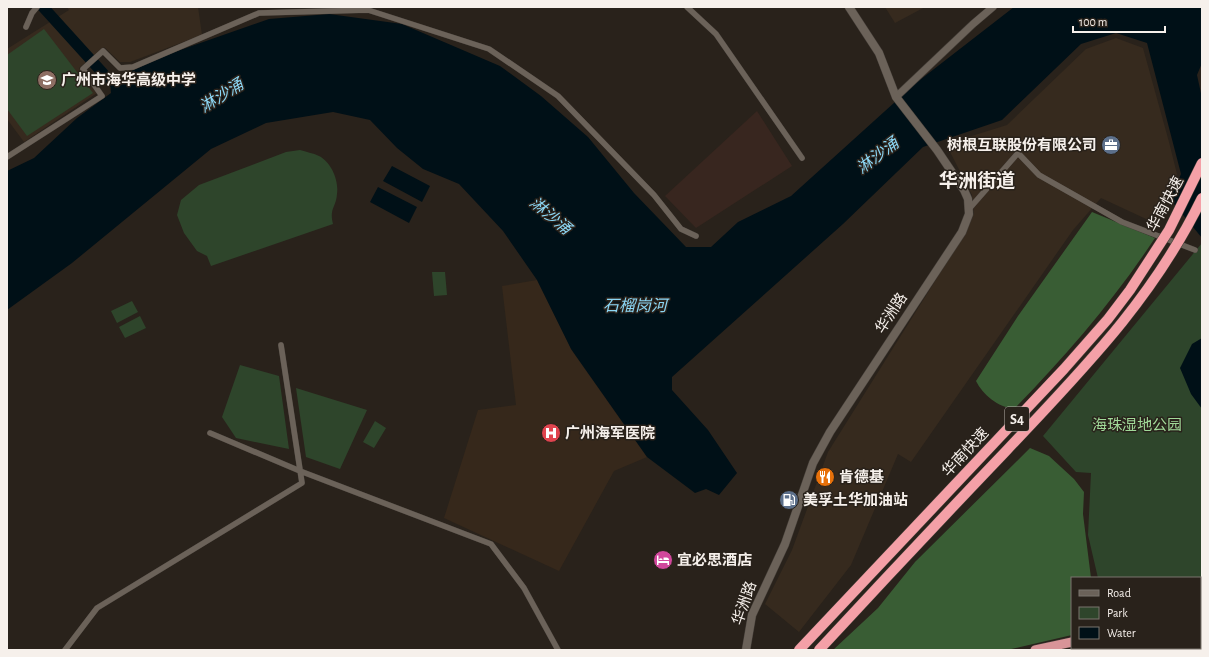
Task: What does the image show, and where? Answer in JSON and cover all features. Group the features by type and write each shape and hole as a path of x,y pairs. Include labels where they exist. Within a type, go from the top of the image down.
{"highway":[{"name":"华南快速","path":"799,650 1064,369 1103,324 1130,290 1169,230 1202,163"},
{"name":"华南快速","path":"819,650 1110,339 1158,276 1191,221 1202,198"},
{"path":"1035,650 1071,642"}],"main road":[{"path":"849,7 879,53 896,96 937,150 964,190 968,199 969,209"},
{"name":"华洲路","path":"746,650 752,615 785,544 813,463 835,425 962,232 969,214 969,209"}],"street":[{"path":"26,28 32,13 37,7"},
{"path":"687,7 716,34 802,158"},
{"path":"896,96 993,7"},
{"path":"7,157 102,96 82,69 103,51 120,68 134,67 259,13 368,10 489,49 558,96 654,195 681,229 696,236"},
{"path":"969,209 1018,153 1039,174 1122,222 1195,250"},
{"path":"65,650 97,608 302,484 281,345"},
{"path":"210,433 300,471 491,544 524,588 558,650"}],"shaded area":[{"name":"广州市海华高级中学","path":"67,7 198,7 202,35 130,62 120,62 104,47 79,68 97,93 24,142 7,119 7,49 69,10"},
{"path":"885,7 925,7 895,23"},
{"path":"1116,38 1143,48 1177,174 1159,225 1101,198 1073,230 911,462 898,454 851,565 799,632 765,604 792,550 828,452 967,230 974,213 972,195 946,144 1007,125 1086,49"},
{"path":"757,111 792,166 696,228 665,196"},
{"name":"广州海军医院","path":"537,280 573,352 647,457 614,471 559,571 444,518 478,410 516,405 502,286"}],"green space":[{"path":"44,29 93,93 27,136 7,109 7,55"},
{"path":"300,150 317,155 323,159 327,162 333,172 337,183 337,189 336,199 332,211 333,224 211,266 207,256 197,251 184,233 177,215 181,200 199,185 286,152"},
{"path":"1092,212 1155,238 1089,327 1052,369 1014,409 1002,406 992,400 976,381 1018,316"},
{"name":"海珠湿地公园","path":"1202,243 1202,590 1201,577 1098,577 1088,535 1091,473 1076,472 1043,436"},
{"path":"432,272 445,272 447,295 434,296"},
{"path":"132,301 138,312 117,323 111,311"},
{"path":"140,316 146,328 125,338 119,327"},
{"path":"240,365 279,376 289,449 236,438 222,417"},
{"path":"296,388 367,410 340,469 306,457"},
{"path":"375,421 386,428 374,448 363,442"},
{"path":"1030,448 1049,456 1074,479 1084,492 1083,514 1091,577 1071,577 1071,635 1007,650 833,650 878,608 915,562"}],"water":[{"name":"石榴岗河","path":"1014,7 1202,7 1202,63 1197,75 1202,98 1202,238 1170,199 1181,174 1147,43 1116,33 1081,44 1002,120 923,147 843,224 672,377 672,390 708,430 737,473 719,495 706,489 695,493 647,457 571,349 537,280 503,231 459,184 423,169 397,148 370,120 333,112 266,123 211,149 72,263 7,310 7,171 34,158 77,118 111,93 110,81 166,55 269,19 329,14 402,24 500,66 541,96 588,137 634,193 686,247 711,247 738,222 791,196 916,83"},
{"path":"392,166 430,186 422,202 383,181"},
{"path":"378,187 417,207 409,223 370,202"},
{"path":"1202,338 1202,409 1191,394 1180,368 1192,344"}],"waterway":[{"path":"43,7 110,81"}],"place":[{"name":"广州市海华高级中学","path":"47,80"},
{"name":"树根互联股份有限公司","path":"1111,145"},
{"name":"广州海军医院","path":"551,433"},
{"name":"肯德基","path":"825,477"},
{"name":"美孚土华加油站","path":"789,500"},
{"name":"宜必思酒店","path":"663,560"}],"district":[{"name":"华洲街道","path":"977,180"}],"water label":[{"name":"淋沙涌","path":"221,95"},
{"name":"淋沙涌","path":"877,155"},
{"name":"淋沙涌","path":"551,215"}]}
